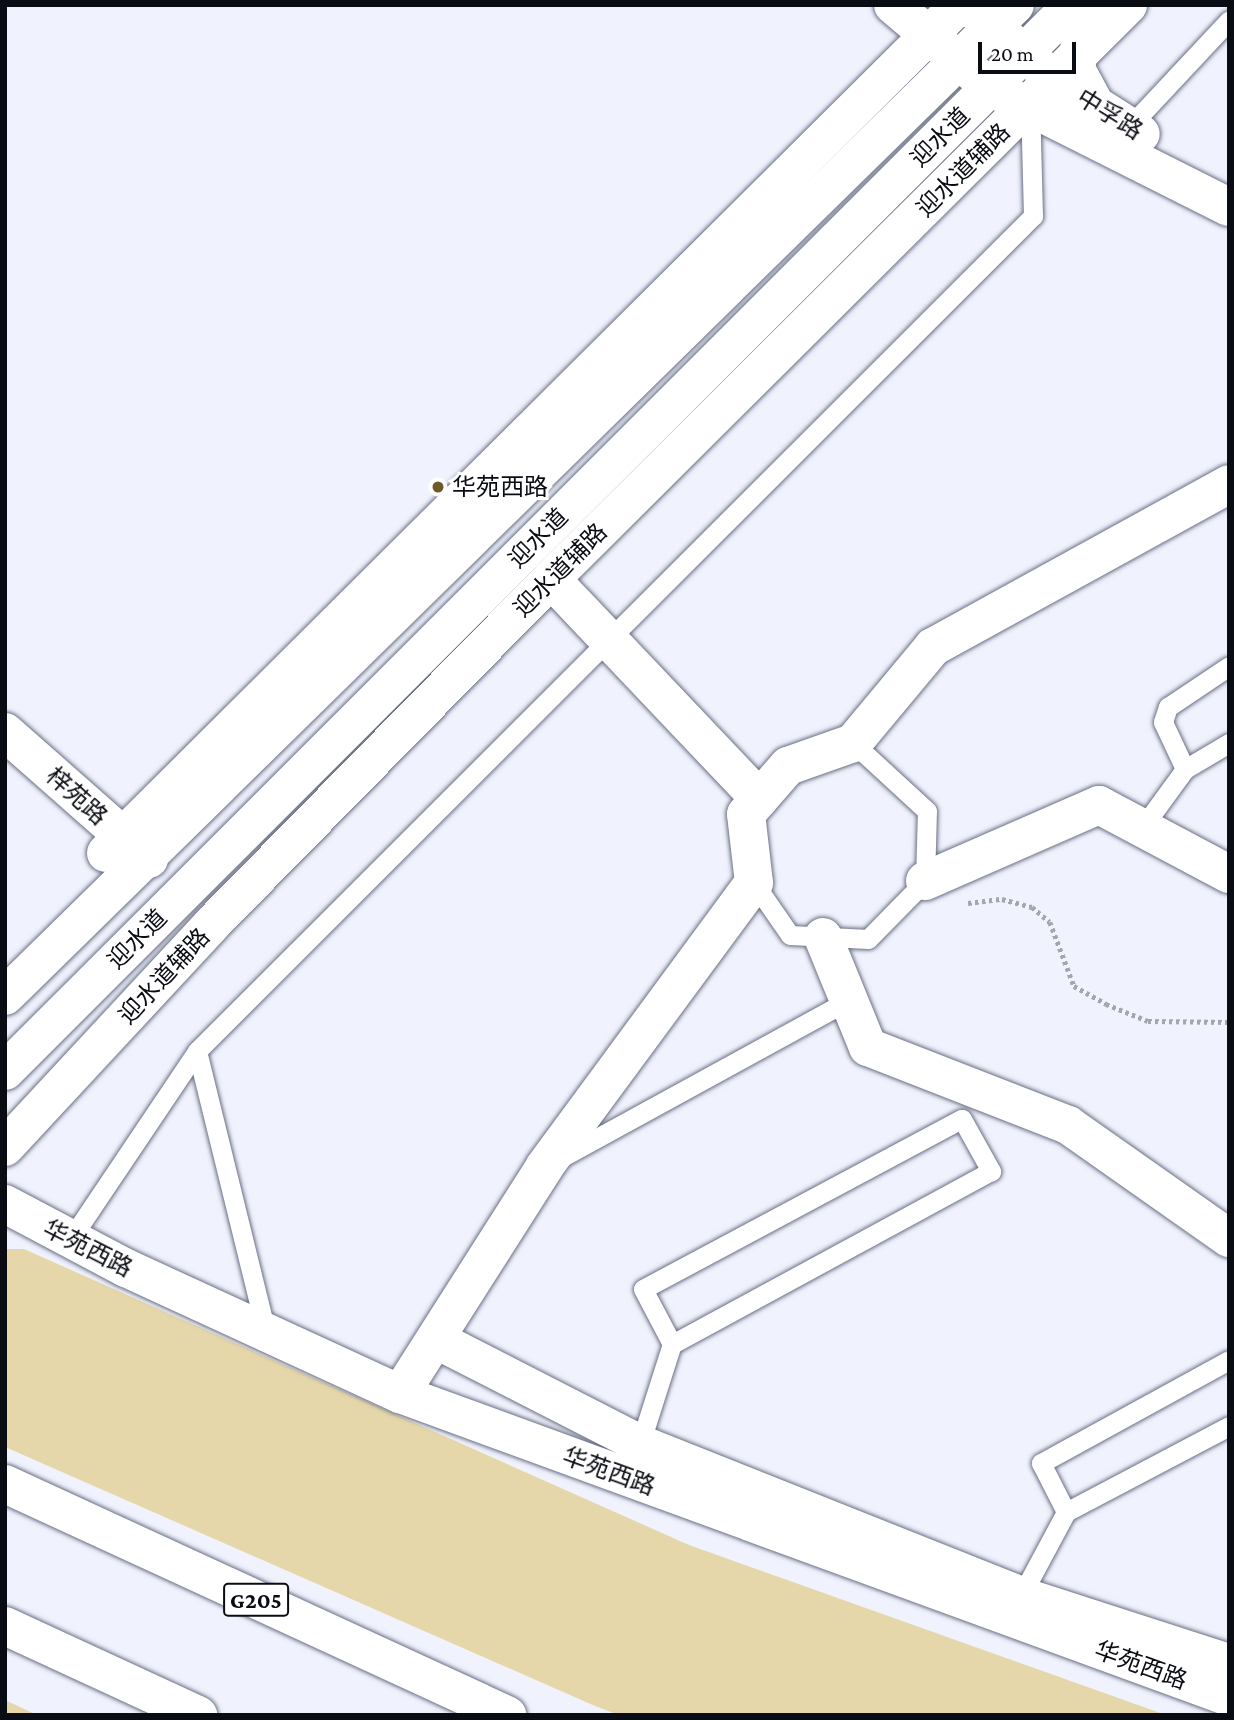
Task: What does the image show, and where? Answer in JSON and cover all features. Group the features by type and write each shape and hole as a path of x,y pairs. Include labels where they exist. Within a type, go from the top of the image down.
{"main road":[{"path":"893,5 990,87"},
{"path":"127,857 959,5"},
{"path":"1042,70 1045,5"},
{"name":"迎水道","path":"5,1071 990,87 1042,70 1072,5"},
{"path":"1042,70 1086,5"},
{"name":"迎水道辅路","path":"5,1147 212,924 551,579 1042,70 1128,5"},
{"path":"992,12 1089,119"},
{"name":"迎水道","path":"5,996 127,857 957,61 992,12"},
{"path":"1042,70 1079,80 1089,119"},
{"name":"中孚路","path":"1089,119 1129,127 1229,182"},
{"name":"中孚路","path":"1089,119 1229,207"},
{"path":"400,1394 437,1340 545,1166 754,883 747,814 788,766 853,743 933,647 1229,484"},
{"path":"551,579 760,799"},
{"name":"梓苑路","path":"5,732 127,857"},
{"name":"梓苑路","path":"5,763 127,857"},
{"path":"925,881 1099,805 1229,874"},
{"path":"823,937 868,1047 968,1104 1068,1125 1229,1238"},
{"name":"华苑西路","path":"5,1205 69,1240 400,1394 1229,1697"},
{"path":"437,1340 640,1444 1021,1596 1229,1663"},
{"name":"G205","path":"5,1485 507,1715"},
{"path":"5,1626 198,1715"}],"lane":[{"path":"1129,127 1229,20"},
{"path":"69,1240 197,1051 611,642 1033,216 1042,70"},
{"path":"1185,769 1163,722 1168,707 1229,666"},
{"path":"754,883 790,935 868,939 925,881 927,811 853,743"},
{"path":"1142,828 1185,769 1229,743"},
{"path":"545,1166 849,1000"},
{"path":"197,1051 266,1333"},
{"path":"640,1444 672,1344 991,1171 968,1104 643,1289 672,1344"},
{"path":"1066,1512 1041,1463 1229,1360"},
{"path":"1021,1596 1066,1512 1229,1426"}],"path":[{"path":"961,904 1002,899 1032,907 1050,922 1074,986 1106,1004 1148,1021 1229,1023"}],"shaded area":[{"path":"5,1249 24,1249 689,1545 1166,1715 619,1715 595,1706 5,1447"},
{"path":"5,1700 37,1715 5,1715"}],"place":[{"name":"华苑西路","path":"438,487"}]}
